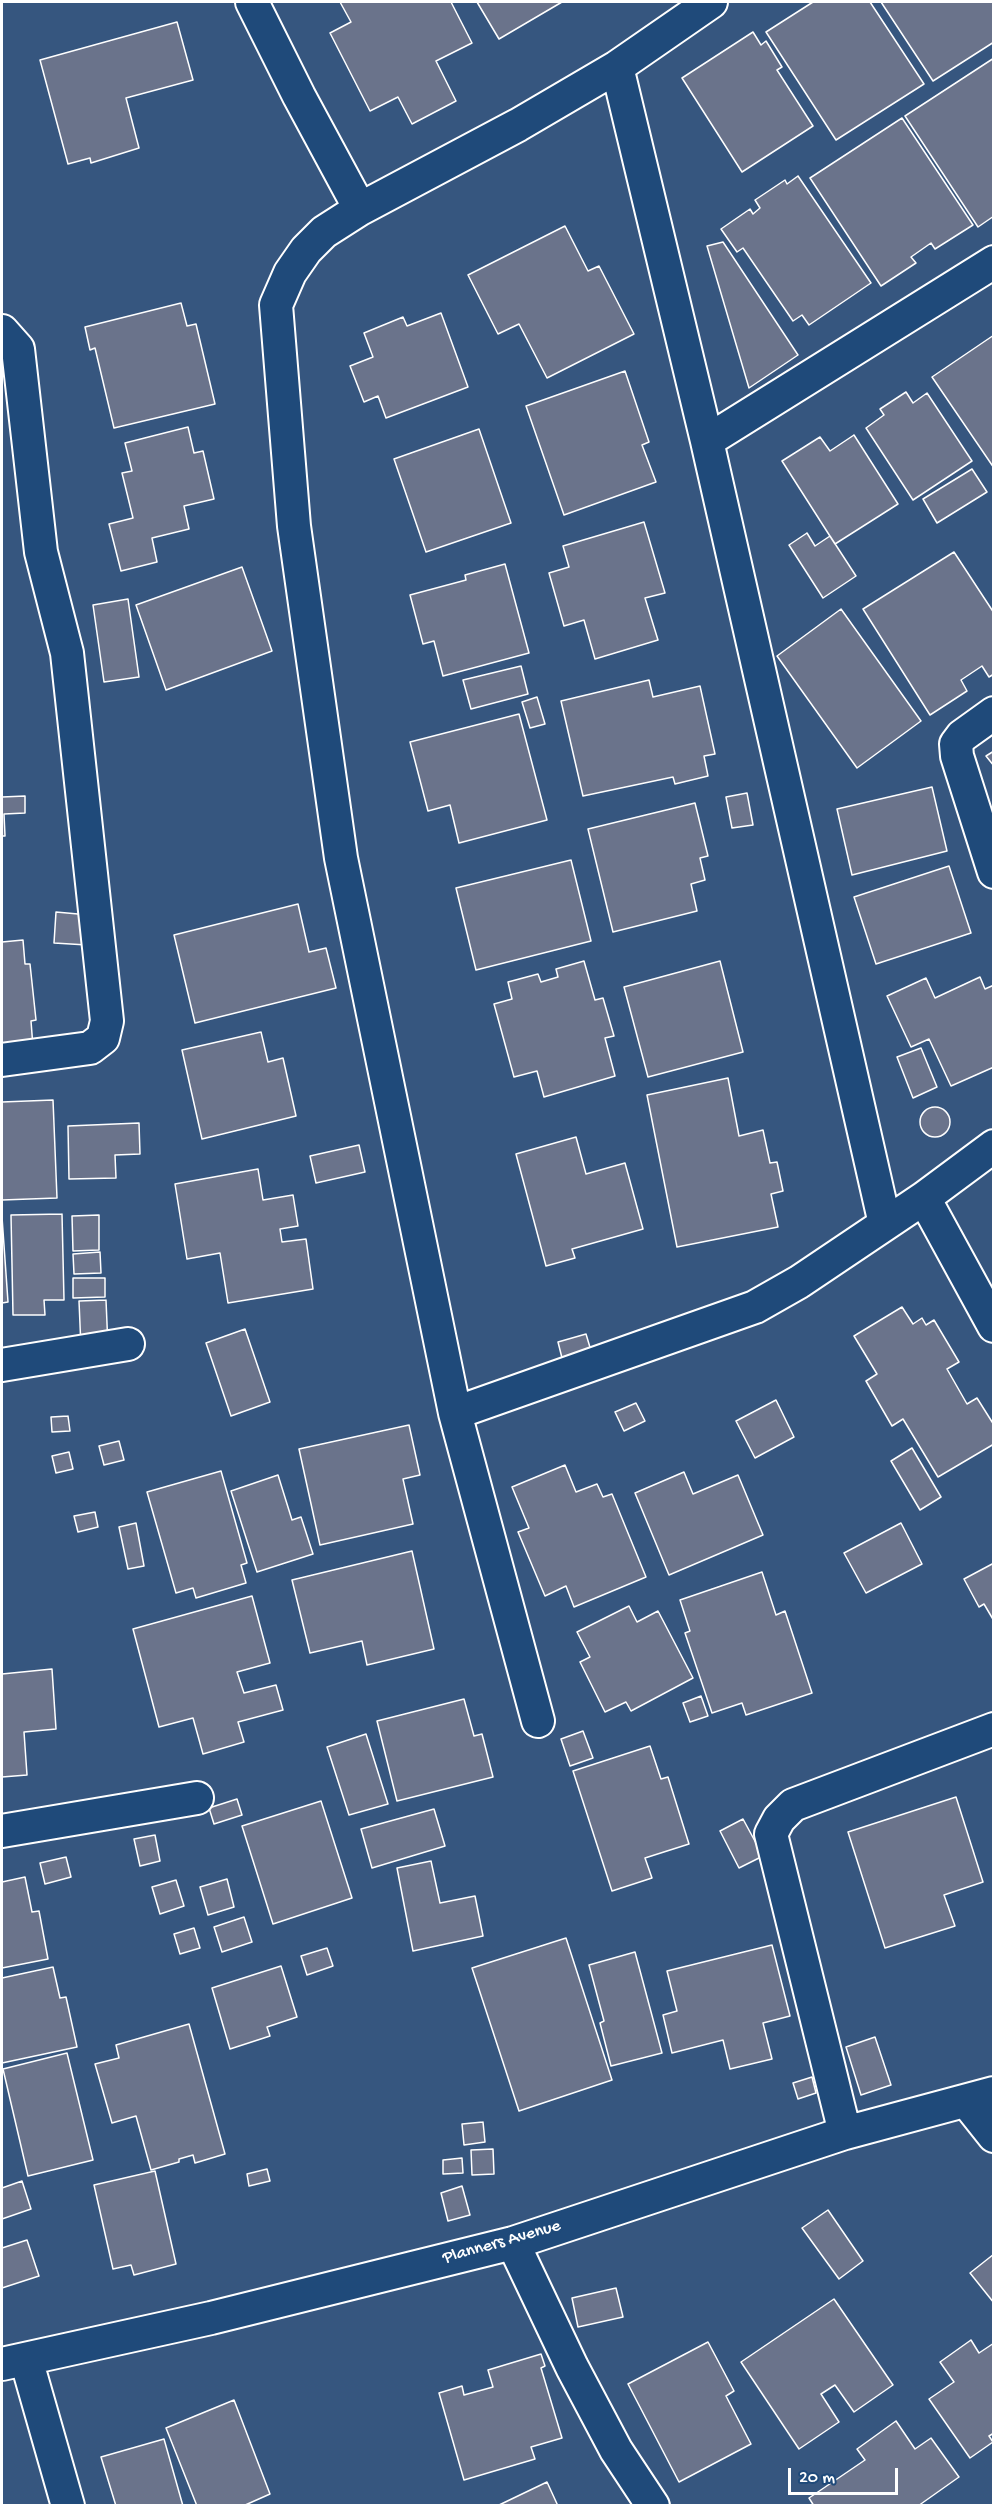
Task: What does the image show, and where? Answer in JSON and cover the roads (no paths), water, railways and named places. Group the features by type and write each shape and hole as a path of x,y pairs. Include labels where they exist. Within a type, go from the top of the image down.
{"street":[{"path":"252,2 299,96 360,209"},
{"path":"538,1721 455,1413 341,858 294,526 276,305 290,273 306,250 324,232 360,209 518,125 617,67 711,2"},
{"path":"617,67 707,441 885,1224"},
{"path":"707,441 993,262"},
{"path":"2,331 18,348 41,552 67,653 107,1021 103,1038 90,1048 2,1060"},
{"path":"993,713 962,736 956,744 957,756 993,873"},
{"path":"455,1413 754,1307 799,1282 924,1198 993,1146"},
{"path":"924,1198 993,1326"},
{"path":"2,1365 128,1344"},
{"path":"844,2133 771,1834 779,1819 793,1805 993,1729"},
{"path":"2,1831 197,1798"},
{"path":"980,2097 993,2136"},
{"name":"Planners Avenue","path":"14,2361 211,2318 513,2243 844,2133 980,2097"},
{"path":"513,2243 572,2367 616,2451 653,2505"},
{"path":"14,2361 68,2505"}]}
